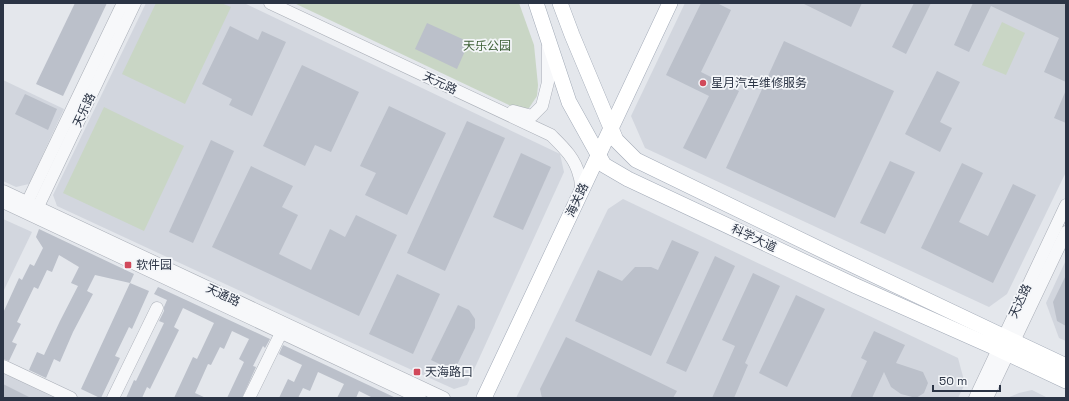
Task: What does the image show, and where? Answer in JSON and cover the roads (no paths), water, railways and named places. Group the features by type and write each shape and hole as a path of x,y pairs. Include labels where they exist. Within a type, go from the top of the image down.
{"main road":[{"path":"536,3 569,102 601,160"},
{"name":"科学大道","path":"560,3 613,134 636,160 834,256 1006,345 1066,381"},
{"name":"海关路","path":"495,398 670,3"},
{"name":"海关路","path":"613,134 680,3"},
{"name":"海关路","path":"484,398 581,191 601,160"},
{"name":"科学大道","path":"601,160 628,179 856,286 1006,345 1066,366"}],"street":[{"name":"天乐路","path":"31,209 123,3"},
{"name":"天乐路","path":"31,209 135,3"},
{"name":"天元路","path":"270,3 551,135 566,150 576,166 580,176 581,191"},
{"name":"天元路","path":"285,3 517,113 532,116 542,106 548,82 548,40"},
{"name":"天通路","path":"3,191 31,209 281,333 420,398"},
{"name":"天通路","path":"3,202 31,209 444,398"},
{"name":"天达路","path":"987,398 1006,345 1066,205"},
{"name":"天达路","path":"975,398 1062,253 1066,232"},
{"path":"113,398 157,308"},
{"path":"249,398 281,333"},
{"path":"3,366 71,398"}],"place":[{"name":"星月汽车维修服务","path":"703,83"},
{"name":"软件园","path":"128,265"},
{"name":"天海路口","path":"417,372"}],"park label":[{"name":"天乐公园","path":"487,46"}]}
